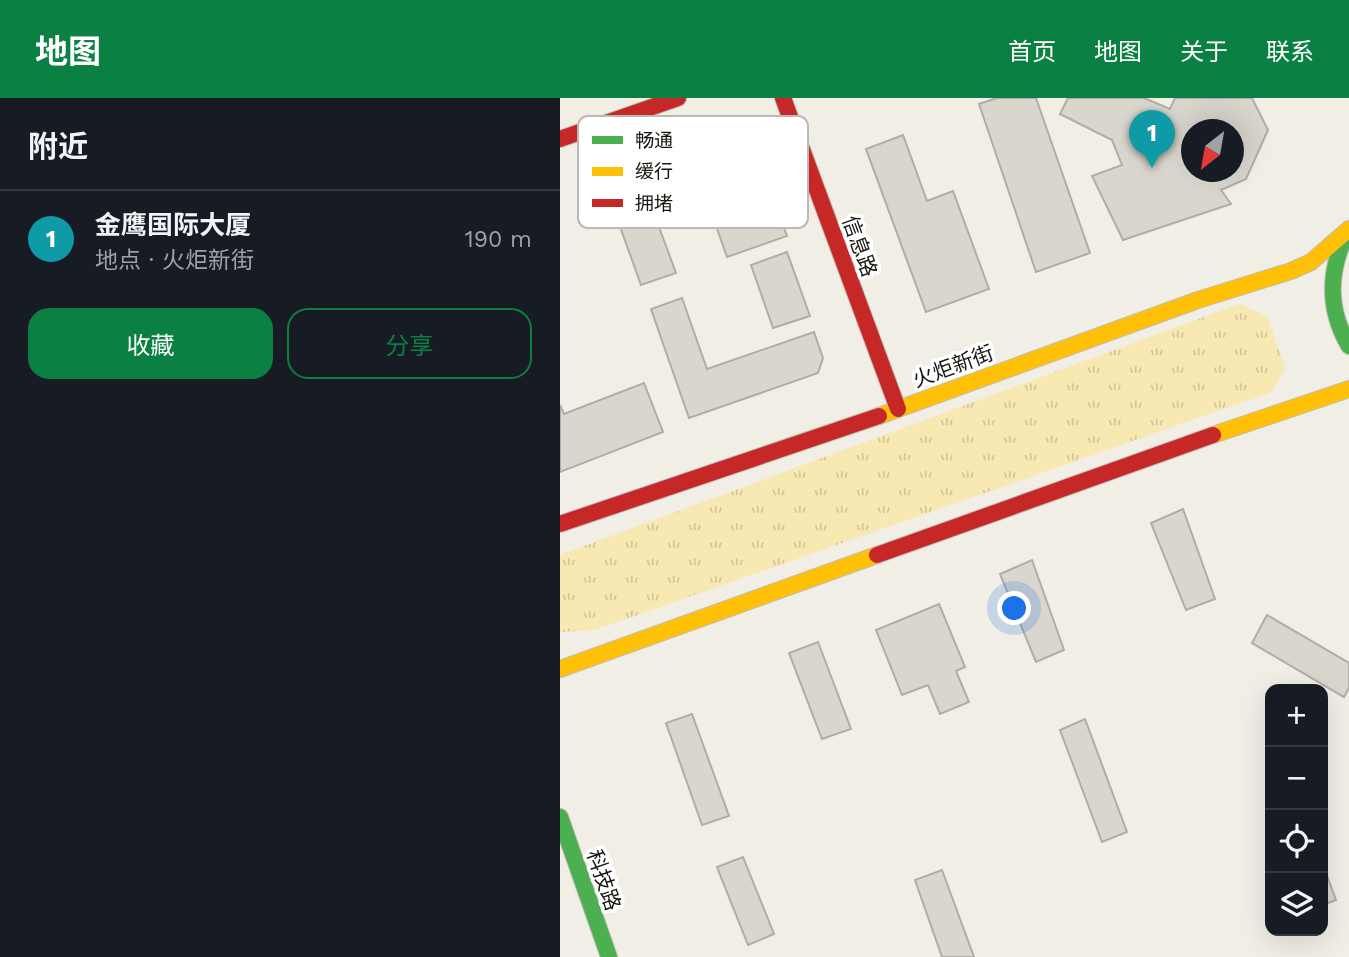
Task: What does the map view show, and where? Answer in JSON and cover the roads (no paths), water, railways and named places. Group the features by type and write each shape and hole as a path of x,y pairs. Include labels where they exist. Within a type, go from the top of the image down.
{"main road":[{"path":"626,116 678,98"},
{"name":"信息路","path":"783,98 790,116"},
{"path":"560,139 578,133"},
{"name":"信息路","path":"808,166 898,409"},
{"path":"1349,229 1339,247 1331,284 1336,321 1349,346"},
{"name":"火炬新街","path":"560,524 898,409 1198,300 1291,271 1311,262 1349,229"},
{"path":"560,669 1349,388"},
{"name":"科技路","path":"560,817 609,957"}],"place":[{"name":"金鹰国际大厦","path":"1152,168"}]}
